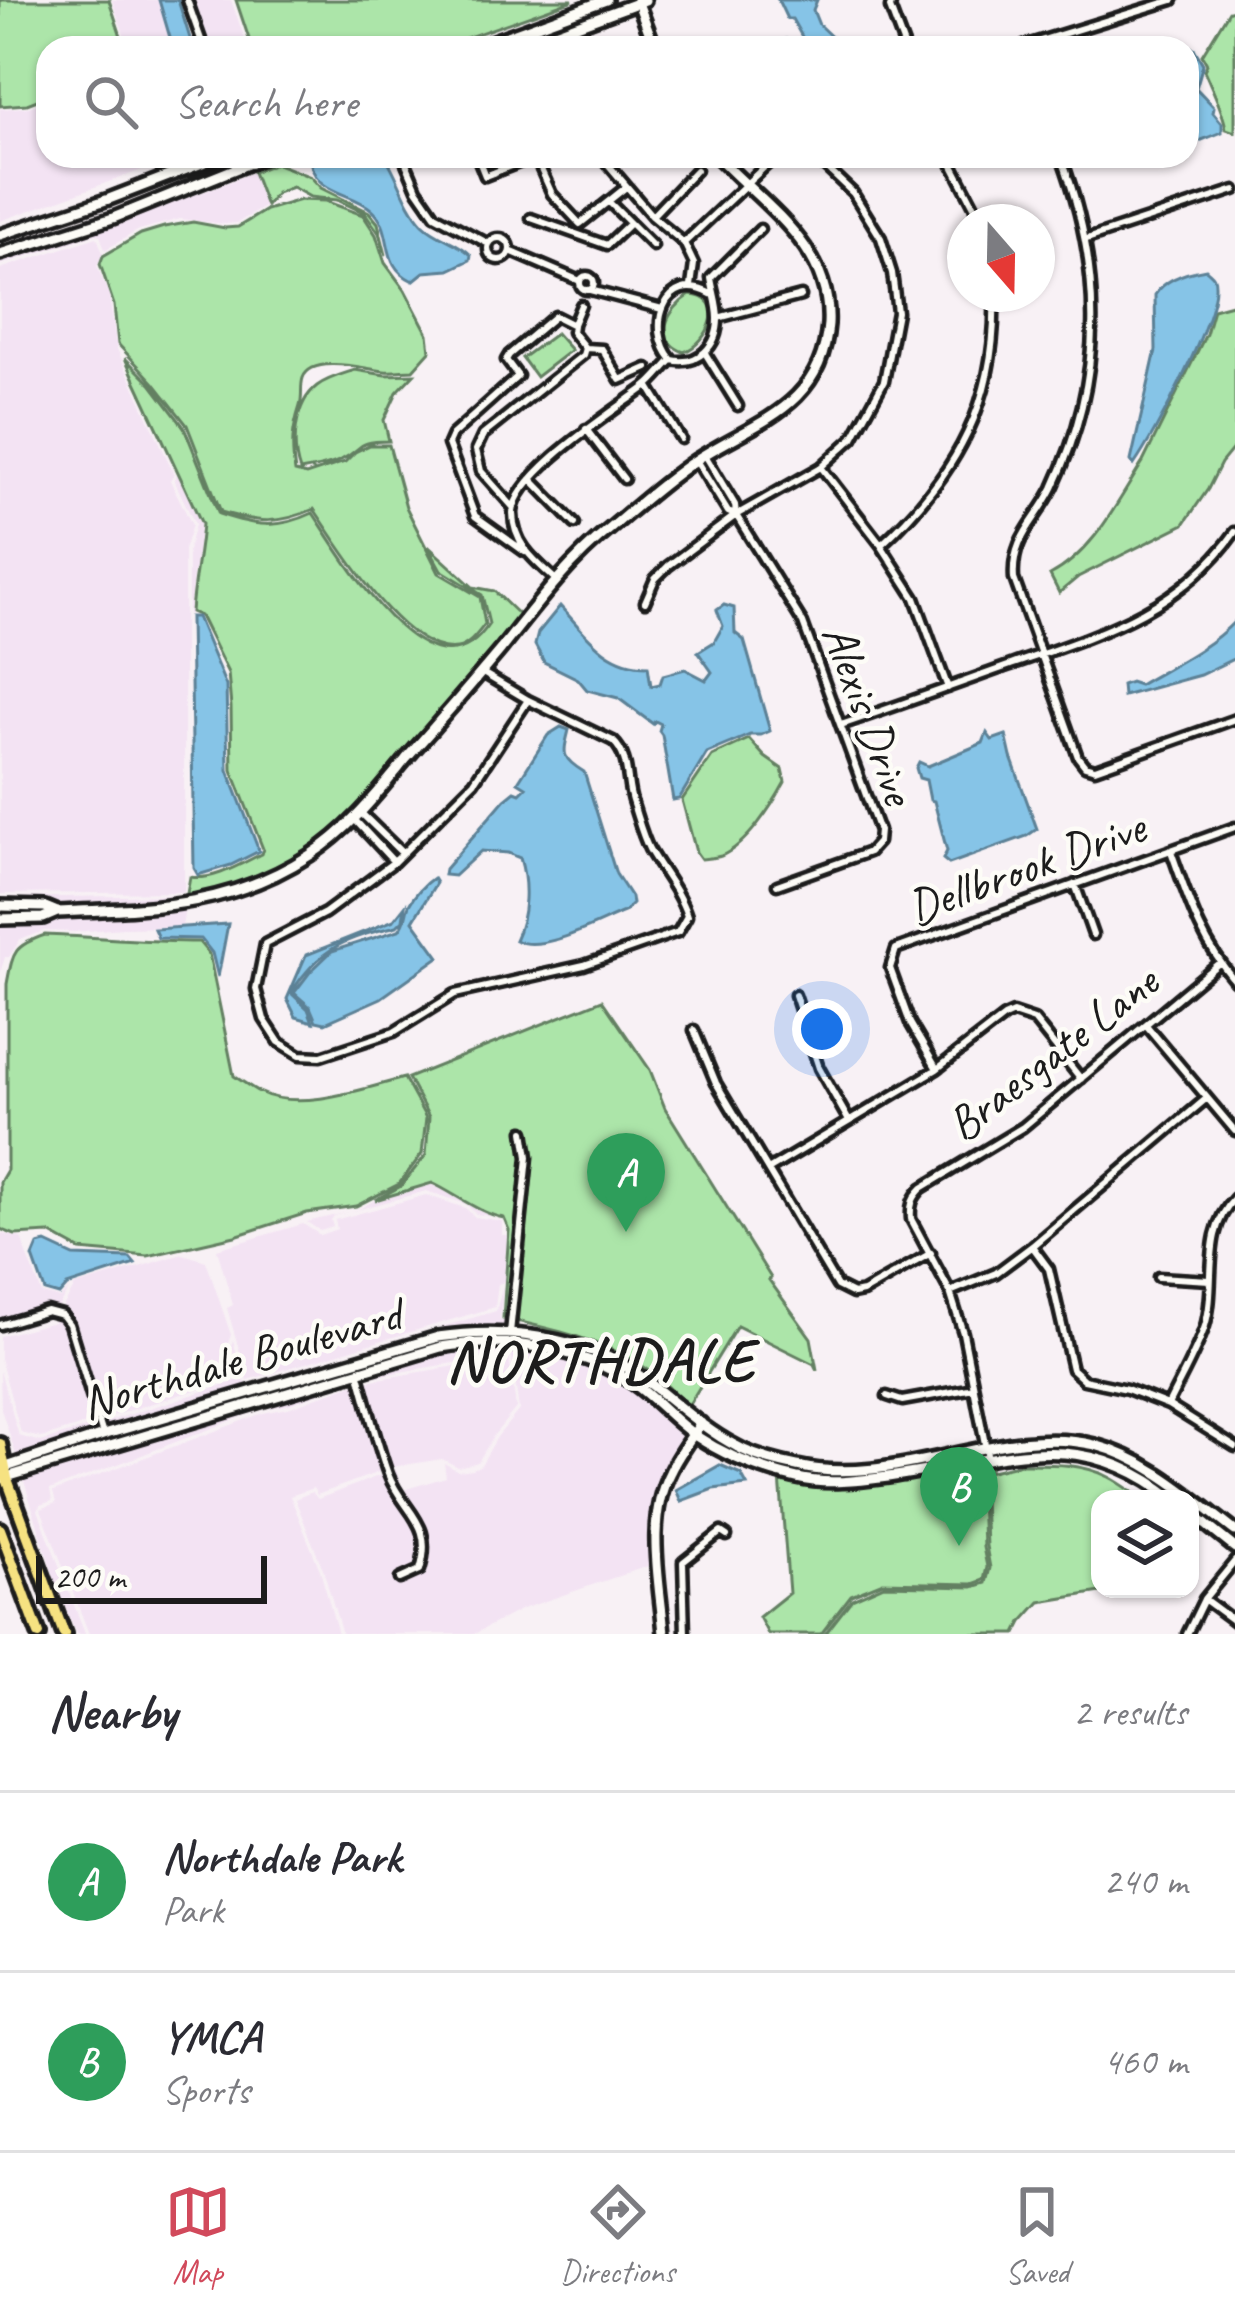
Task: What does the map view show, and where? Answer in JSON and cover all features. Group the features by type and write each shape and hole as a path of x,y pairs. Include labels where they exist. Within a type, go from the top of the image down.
{"main road":[{"path":"0,1444 3,1474 64,1634"},
{"path":"0,1529 41,1634"}],"street":[{"path":"187,0 200,36"},
{"path":"507,36 606,0"},
{"path":"892,0 890,8 900,36"},
{"path":"1058,36 1173,0"},
{"path":"546,36 640,1 651,36"},
{"path":"0,235 189,168"},
{"path":"0,254 113,218 227,168"},
{"path":"408,168 435,215 489,244"},
{"path":"482,168 485,176 505,168"},
{"path":"541,168 553,194 580,224"},
{"path":"611,168 684,244 694,264 691,286"},
{"path":"0,919 179,905 258,882 310,855 358,816 556,580 605,532 700,458 774,417 800,393 819,362 828,326 826,290 813,255 795,231 728,168"},
{"path":"684,244 762,168"},
{"path":"645,602 655,579 668,566 736,515 821,467 853,438 884,381 897,312 892,273 880,238 853,193 827,168"},
{"path":"954,168 973,204"},
{"path":"1065,168 1087,239 1093,291 1085,394 1070,448 1050,493 1018,544 1012,560 1014,579 1084,766 1095,769 1235,719"},
{"path":"652,216 696,170"},
{"path":"574,233 626,187"},
{"path":"1087,239 1235,190"},
{"path":"609,202 653,246"},
{"path":"531,218 607,245 630,223"},
{"path":"711,294 691,286 670,297 662,309 659,335 671,360 691,361 704,353 716,333 718,318 711,278 760,229"},
{"path":"501,238 510,251 495,259 488,252 489,244 501,238"},
{"path":"510,251 580,281 587,276 592,286 603,286 615,297 662,309"},
{"path":"718,318 800,296"},
{"path":"581,305 572,332 584,351"},
{"path":"881,545 912,516 951,466 985,396 995,312"},
{"path":"556,580 476,517 448,444 452,435 518,376 506,360 508,355 555,316 573,325"},
{"path":"513,507 481,471 476,450 483,435 584,351 602,350 620,380 647,368"},
{"path":"704,353 738,406"},
{"path":"525,552 513,507 531,479 586,429 648,385 671,360"},
{"path":"648,385 681,439"},
{"path":"586,429 624,479"},
{"name":"Alexis Drive","path":"700,458 728,512 736,515 803,623 879,831 878,842 869,852 777,885"},
{"path":"821,467 915,598 948,688"},
{"path":"531,479 575,524"},
{"path":"841,726 1124,624 1174,595 1235,532"},
{"path":"482,672 621,749 629,794 647,846 682,899 687,916 678,932 584,965 455,994 394,1032 321,1056 300,1054 279,1042 264,1018 256,989 265,944 325,913 394,862 474,782 528,700"},
{"path":"358,816 402,854"},
{"path":"358,816 394,862"},
{"name":"Dellbrook Drive","path":"937,1069 910,1022 890,968 896,950 1235,827"},
{"path":"1171,850 1200,932 1235,981"},
{"path":"1075,884 1093,935"},
{"path":"0,906 45,907 57,912"},
{"name":"Braesgate Lane","path":"987,1454 963,1333 950,1292 911,1219 914,1197 1023,1127 1219,963"},
{"path":"795,995 818,1068 849,1121"},
{"path":"768,1170 937,1069 1013,1013 1034,1020 1081,1079"},
{"path":"1146,1024 1235,1130"},
{"path":"694,1030 716,1083 837,1286 844,1292 863,1292 931,1252"},
{"path":"950,1292 996,1273 1032,1246 1208,1098"},
{"path":"509,1337 528,1156 524,1131"},
{"path":"1168,1406 1204,1329 1214,1234 1220,1216 1235,1198"},
{"path":"1032,1246 1049,1269 1072,1369 1084,1380 1127,1389 1168,1406 1235,1448"},
{"path":"1159,1277 1210,1280"},
{"path":"0,1324 47,1311 62,1315 69,1324 103,1435 55,1464"},
{"name":"Northdale Boulevard","path":"509,1337 631,1381 693,1435 734,1457 853,1482 1059,1441 1096,1445 1160,1474 1235,1531"},
{"name":"Northdale Boulevard","path":"3,1474 55,1464 356,1366 509,1337 554,1340 600,1355 636,1372 738,1448 800,1473"},
{"path":"356,1366 389,1478 416,1517 426,1549 420,1570 400,1579"},
{"path":"887,1396 902,1401 974,1388"},
{"name":"Northdale Boulevard","path":"3,1474 103,1435 235,1402"},
{"path":"107,1448 163,1418"},
{"path":"664,1634 657,1516 668,1475 701,1423"},
{"name":"Northdale Boulevard","path":"987,1454 1059,1451 1093,1455 1133,1471 1161,1490"},
{"path":"1199,1519 1235,1548"},
{"path":"685,1634 683,1562 721,1532 727,1536"},
{"path":"1187,1634 1204,1599 1235,1561"},
{"path":"1204,1599 1235,1622"}],"shaded area":[{"path":"112,0 159,0 170,36 125,36"},
{"path":"191,0 231,0 244,36 204,36"},
{"path":"36,104 36,168 148,168 0,221 0,109"},
{"path":"253,172 266,206 237,223 180,219 139,230 105,250 96,234 0,265 0,261"},
{"path":"97,237 103,253 97,266 109,295 117,349 192,525 184,550 184,892 0,894 0,269"},
{"path":"164,443 202,524 188,614 188,551 195,524 174,480 178,473"},
{"path":"187,893 186,899 144,904 59,907 43,902 0,902 0,898"},
{"path":"185,909 182,927 44,931 20,940 5,957 0,973 0,923"},
{"path":"431,1182 489,1216 426,1191 358,1210"},
{"path":"426,1195 465,1208 475,1217 502,1221 502,1235 508,1235 504,1282 498,1284 495,1307 248,1380 227,1308 233,1305 217,1249 303,1224 320,1235 337,1229 335,1220"},
{"path":"349,1212 334,1216 333,1227 320,1231 307,1222"},
{"path":"0,1233 21,1238 42,1294 60,1298 69,1289 57,1309 46,1307 0,1320"},
{"path":"183,1254 206,1261 231,1335 227,1346 237,1377 41,1438 21,1433 0,1358 0,1336 54,1322 75,1286"},
{"path":"503,1286 500,1319 507,1328 437,1333 105,1430 103,1423 239,1380 233,1340 248,1384 496,1311"},
{"path":"472,1347 551,1354 595,1368 627,1384 686,1434 664,1473 653,1515 654,1564 522,1609 474,1634 342,1634 295,1499 312,1492 318,1499 384,1474 413,1519 422,1549 417,1566 395,1577 398,1584 422,1574 430,1548 420,1516 404,1495 392,1472 396,1470 403,1490 446,1477 444,1463 458,1471 481,1465 519,1410 512,1357 364,1378 363,1374"},
{"path":"509,1357 516,1408 478,1462 458,1467 442,1459 392,1467 317,1495 313,1488 290,1496 320,1570 338,1634 89,1634 41,1509 56,1503 53,1492 355,1383"},
{"path":"0,1371 19,1436 41,1442 95,1425 98,1432 17,1458 1,1409"},
{"path":"355,1376 50,1490 52,1501 38,1510 85,1634 76,1634 23,1478"}],"green space":[{"path":"0,0 109,0 121,36 36,36 36,101 0,106"},
{"path":"236,0 573,0 472,36 248,36"},
{"path":"1235,10 1235,132 1226,129 1202,55 1229,11"},
{"path":"288,168 369,212 378,223 386,255 365,213 292,187 277,193 266,206 253,172"},
{"path":"300,200 325,201 363,215 385,263 428,334 430,351 413,370 328,365 308,371 294,431 295,472 306,475 345,462 370,445 389,445 406,507 439,573 480,597 485,624 461,647 437,646 396,618 314,509 268,521 221,512 187,425 118,344 114,305 100,264 103,256 164,227 193,222 238,227 266,210"},
{"path":"690,295 709,303 712,312 701,340 684,352 668,340 666,324"},
{"path":"1235,303 1235,446 1184,524 1078,577 1059,593 1050,575 1080,553 1104,524 1143,462 1206,334 1213,309"},
{"path":"556,333 571,350 536,377 522,358"},
{"path":"125,358 184,427 219,514 266,524 313,513 391,618 416,639 442,650 466,646 489,624 482,595 441,570 428,546 473,587 494,591 521,617 352,816 307,851 257,878 186,899 190,877 226,871 263,849 232,770 228,673 200,616 191,612 202,524"},
{"path":"355,370 414,374 397,392 384,420 389,441 365,444 341,460 300,471 295,438 303,403 321,383"},
{"path":"749,739 782,769 785,782 740,843 721,856 701,859 682,800 712,756"},
{"path":"45,935 199,942 209,954 234,1076 259,1092 293,1100 331,1097 404,1078 426,1118 422,1154 399,1184 356,1206 307,1213 148,1256 80,1250 49,1233 15,1235 0,1229 0,1182 7,1170 7,984 16,952"},
{"path":"602,1000 650,1070 665,1108 769,1280 811,1338 817,1370 814,1364 737,1326 688,1406 651,1372 622,1354 572,1335 503,1318 509,1230 504,1218 432,1183 375,1200 401,1186 426,1155 429,1117 408,1078"},
{"path":"987,1464 990,1468 980,1473 984,1580 973,1584 883,1582 851,1595 821,1634 768,1634 759,1617 789,1593 780,1477 857,1486"},
{"path":"1021,1464 1066,1465 1088,1469 1130,1490 1091,1490 1091,1594 1040,1602 1016,1634 825,1634 852,1599 884,1585 973,1587 986,1583 990,1568 983,1473"}],"water":[{"path":"159,0 178,0 189,36 170,36"},
{"path":"778,0 817,0 813,10 830,36 802,36 792,19 787,19"},
{"path":"1199,91 1214,107 1222,132 1199,141"},
{"path":"312,168 391,168 417,216 471,255 470,260 449,270 424,272 413,281 395,266 383,227 371,209 315,175"},
{"path":"1206,269 1215,285 1206,323 1169,404 1134,465 1131,461 1156,350 1155,295 1171,280"},
{"path":"724,605 734,608 735,633 744,640 770,731 707,753 679,799 673,800 661,724 653,724 618,698 587,690 578,679 544,662 535,645 538,633 560,606 609,654 648,666 651,686 660,684 663,675 685,669 706,680 712,672 698,652 714,642 723,626 717,610"},
{"path":"190,617 197,617 226,686 228,770 259,851 198,875 194,868"},
{"path":"1235,621 1235,658 1200,675 1123,696 1122,685 1139,685 1202,648"},
{"path":"561,727 569,730 566,755 584,772 616,874 632,904 624,912 569,935 526,943 515,940 525,899 520,858 481,851 454,876 444,875 505,799 526,787 518,782 548,735"},
{"path":"987,733 992,740 1006,735 1037,829 949,864 943,859 947,851 934,801 916,768 919,762 928,766 983,743"},
{"path":"433,878 436,883 413,921 439,957 381,998 325,1023 316,1021 310,1007 294,993 310,972 332,951 399,930 411,901"},
{"path":"405,906 397,926 349,940 313,965 291,993 308,1009 313,1022 296,1017 287,999 306,955 394,920"},
{"path":"228,924 218,977 212,953 201,939 158,938 154,929"},
{"path":"46,1243 74,1256 130,1258 135,1264 67,1286 59,1295 45,1291 33,1257 38,1245"},
{"path":"720,1465 741,1474 747,1485 713,1489 681,1501 676,1490"}],"place":[{"name":"Northdale Park","path":"626,1232"},
{"name":"YMCA","path":"959,1546"}],"district":[{"name":"NORTHDALE","path":"601,1360"}]}
